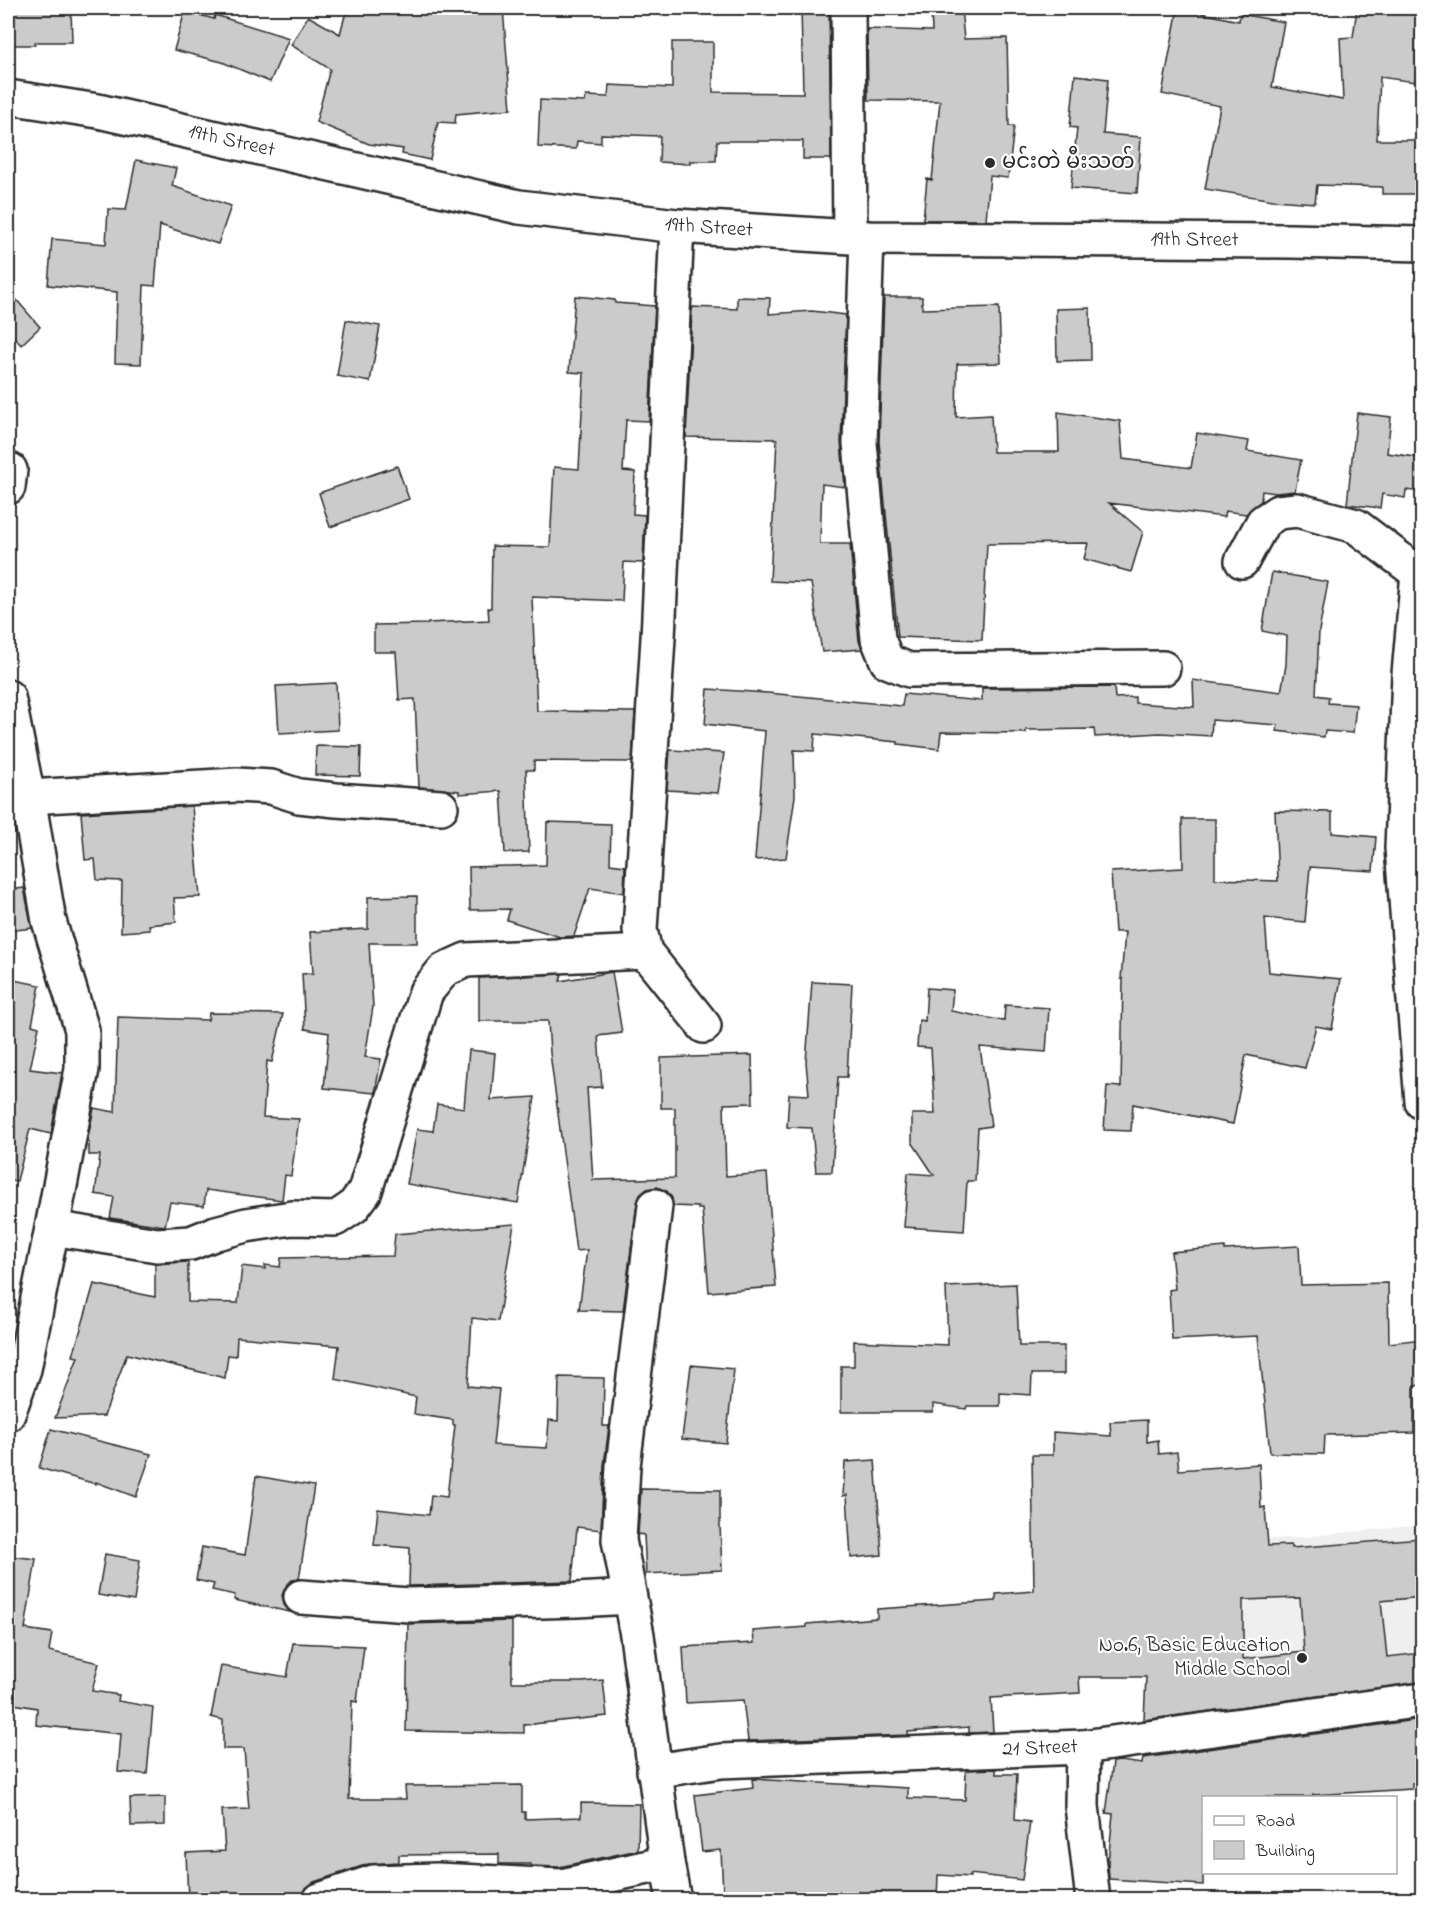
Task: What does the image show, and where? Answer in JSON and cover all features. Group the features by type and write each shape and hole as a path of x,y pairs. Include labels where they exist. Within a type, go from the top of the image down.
{"street":[{"path":"848,8 858,237 860,443 878,639 887,662 909,670 1163,668"},
{"name":"19th Street","path":"8,97 98,111 519,207 677,226 858,237 1422,244"},
{"path":"677,226 658,638 640,930 645,952 704,1026"},
{"path":"1242,561 1263,522 1278,512 1297,510 1356,526 1420,574 1409,674 1402,848 1422,1099"},
{"path":"8,697 49,921 82,1030 82,1069 52,1228 24,1369 8,1414"},
{"path":"28,798 237,785 271,787 299,796 336,800 441,807"},
{"path":"52,1228 157,1245 191,1243 236,1227 292,1218 334,1219 353,1208 365,1191 426,992 444,970 466,960 645,952"},
{"path":"655,1206 623,1466 619,1540 637,1635 654,1771 674,1899"},
{"path":"302,1597 409,1605 629,1597"},
{"name":"21 Street","path":"654,1771 721,1761 1083,1747 1422,1700"},
{"path":"1083,1747 1082,1806 1093,1899"},
{"path":"320,1899 374,1882 437,1880 561,1886 667,1863"}],"shaded area":[{"name":"No.6, Basic Education Middle School","path":"1422,1525 1422,1704 1185,1725 1181,1608 1116,1549 1302,1537"}],"building":[{"path":"8,8 71,8 72,42 9,45"},
{"path":"347,8 380,8 381,12 408,8 503,8 511,109 456,114 455,123 438,122 430,160 402,154 403,149 369,144 316,122 330,69 291,45 308,16 340,34"},
{"path":"801,8 829,8 831,159 803,159 803,141 717,141 716,161 690,161 690,164 659,162 660,136 601,134 601,143 577,141 576,149 538,147 540,100 585,102 586,96 608,97 609,85 672,88 672,42 713,42 713,92 803,93"},
{"path":"931,8 961,8 964,39 1007,38 1009,126 1014,126 1008,178 990,176 986,220 923,220 927,179 932,180 940,101 868,100 867,29 932,31"},
{"path":"1178,8 1239,21 1240,14 1284,22 1272,87 1343,100 1340,38 1353,37 1357,8 1422,8 1422,33 1415,82 1380,77 1377,140 1422,140 1422,194 1382,194 1382,187 1317,185 1315,203 1273,200 1205,189 1220,106 1162,94"},
{"path":"185,11 214,19 215,15 289,38 270,82 222,62 174,50"},
{"path":"1075,75 1108,79 1103,134 1141,137 1137,193 1071,188 1077,128 1070,127"},
{"path":"136,160 176,168 172,186 231,206 218,244 160,225 155,286 144,285 141,364 115,363 117,292 48,285 52,239 106,244 108,209 126,210"},
{"path":"8,290 40,327 21,345 8,330"},
{"path":"575,296 615,300 615,303 655,306 649,421 626,420 623,471 635,472 633,514 645,515 643,563 624,562 622,601 532,597 537,711 635,712 632,762 534,761 534,770 526,770 529,852 505,853 501,791 459,794 459,791 419,787 415,699 399,700 396,652 374,652 374,625 489,620 492,546 550,547 554,467 579,469 584,373 569,372"},
{"path":"737,297 770,298 769,314 812,311 846,315 841,442 845,487 822,484 820,544 850,544 859,641 862,649 822,652 811,583 770,581 777,439 686,437 693,307 737,309"},
{"path":"884,297 922,297 922,309 999,307 1001,363 957,364 956,417 991,415 993,452 1059,452 1058,412 1120,421 1123,459 1191,468 1197,433 1249,441 1247,451 1301,460 1295,491 1276,493 1262,491 1261,501 1246,514 1225,511 1224,517 1109,503 1143,532 1131,572 1084,559 1088,543 987,544 982,640 898,637 879,442"},
{"path":"1090,308 1091,360 1057,361 1056,309"},
{"path":"346,320 380,326 370,382 337,376"},
{"path":"1357,413 1391,417 1387,453 1422,458 1422,492 1406,490 1405,498 1382,494 1380,508 1347,504"},
{"path":"397,466 409,499 330,527 319,493"},
{"path":"1272,572 1328,582 1319,631 1316,695 1329,697 1328,703 1356,705 1353,733 1325,731 1324,737 1277,731 1278,725 1212,720 1211,736 1160,733 1095,737 1094,729 1026,730 1026,733 941,732 939,749 898,744 898,742 815,734 814,751 794,750 795,796 786,858 755,860 765,731 705,724 708,689 902,706 904,694 982,701 982,688 1114,687 1115,698 1135,697 1135,703 1194,707 1193,680 1281,692 1286,665 1287,636 1262,631"},
{"path":"336,683 338,730 279,733 276,686"},
{"path":"316,746 361,747 360,776 315,775"},
{"path":"670,750 724,753 718,793 667,790"},
{"path":"192,806 200,897 174,898 176,922 149,925 150,930 121,932 122,881 97,880 95,859 85,860 81,813"},
{"path":"1275,811 1332,812 1332,833 1376,837 1373,871 1310,867 1305,922 1265,918 1269,972 1341,979 1332,1029 1316,1026 1305,1068 1246,1055 1233,1124 1133,1104 1131,1131 1104,1130 1107,1086 1121,1087 1123,979 1121,979 1125,932 1115,932 1111,872 1183,868 1182,819 1215,819 1215,879 1278,881"},
{"path":"547,822 611,824 610,864 625,866 624,893 590,888 574,936 560,937 507,920 510,909 470,910 469,867 546,865"},
{"path":"24,888 32,928 8,931 8,890"},
{"path":"417,896 417,943 369,943 373,1007 365,1057 381,1059 375,1093 324,1088 329,1033 305,1029 302,974 313,973 310,932 368,929 368,897"},
{"path":"612,972 622,1033 598,1036 602,1087 587,1088 593,1180 675,1178 675,1108 661,1108 661,1058 752,1055 753,1103 724,1104 726,1176 767,1173 776,1287 709,1292 702,1209 673,1206 672,1198 667,1191 657,1187 647,1189 640,1195 637,1203 623,1311 579,1310 587,1250 576,1251 550,1053 548,1021 479,1021 479,978 562,974 560,981"},
{"path":"8,979 40,985 32,1025 39,1027 30,1069 62,1073 51,1134 30,1129 17,1181 8,1180"},
{"path":"812,982 852,984 847,1077 838,1077 832,1172 816,1172 812,1128 787,1127 789,1094 809,1095 806,1062"},
{"path":"927,988 953,990 951,1011 1004,1021 1005,1005 1049,1008 1046,1052 980,1047 991,1126 978,1128 975,1181 967,1181 964,1231 904,1227 908,1173 934,1175 912,1142 912,1114 935,1114 931,1048 917,1047 919,1020 925,1021"},
{"path":"209,1013 283,1014 272,1062 267,1061 263,1117 299,1119 291,1176 285,1175 282,1200 206,1190 204,1206 170,1202 165,1226 110,1218 114,1197 95,1194 100,1155 89,1155 89,1142 87,1142 94,1108 115,1112 118,1017 208,1020"},
{"path":"469,1050 495,1053 491,1100 535,1097 518,1203 407,1184 417,1129 433,1131 437,1104 464,1108"},
{"path":"514,1224 498,1321 472,1318 468,1386 499,1389 493,1445 547,1448 549,1420 558,1421 559,1377 604,1378 603,1426 609,1426 604,1465 601,1530 577,1527 572,1581 409,1586 410,1548 374,1545 378,1509 429,1515 431,1495 447,1497 455,1425 453,1425 453,1420 414,1414 416,1397 335,1379 339,1346 237,1337 236,1356 228,1355 225,1378 127,1354 104,1416 55,1418 78,1357 73,1356 94,1284 155,1297 155,1264 188,1262 188,1302 238,1303 242,1266 265,1269 265,1265 280,1267 281,1258 393,1256 395,1234"},
{"path":"1299,1246 1301,1285 1388,1283 1389,1343 1422,1339 1422,1385 1414,1386 1414,1433 1325,1435 1324,1454 1270,1453 1258,1336 1172,1340 1169,1290 1175,1289 1171,1252 1225,1247 1225,1250"},
{"path":"1016,1284 1019,1346 1064,1346 1064,1374 1032,1374 1031,1395 1000,1393 1000,1406 967,1406 966,1409 933,1404 933,1412 841,1412 841,1366 854,1366 854,1341 948,1345 946,1287"},
{"path":"691,1365 734,1369 726,1443 682,1439"},
{"path":"1147,1420 1147,1442 1158,1440 1159,1454 1177,1452 1179,1470 1259,1464 1261,1508 1265,1507 1268,1546 1291,1545 1291,1548 1422,1538 1422,1597 1381,1601 1387,1657 1422,1653 1422,1682 1144,1720 1146,1677 1079,1677 1080,1693 991,1698 993,1732 969,1733 969,1727 908,1732 908,1735 748,1741 743,1700 686,1703 683,1647 754,1643 753,1631 877,1618 877,1609 996,1601 996,1594 1034,1591 1032,1455 1053,1455 1053,1432 1111,1436 1110,1422","holes":["1300,1598 1304,1652 1243,1659 1243,1600"]},
{"path":"51,1429 151,1454 136,1497 96,1482 96,1484 39,1468"},
{"path":"875,1460 882,1555 851,1558 847,1495 843,1496 845,1462"},
{"path":"256,1476 314,1486 299,1579 292,1580 282,1595 284,1605 290,1612 234,1600 235,1595 212,1590 214,1584 196,1580 202,1547 245,1555"},
{"path":"641,1489 720,1490 722,1570 646,1574 644,1535 638,1534"},
{"path":"105,1554 140,1560 134,1601 98,1595"},
{"path":"10,1556 36,1559 25,1629 52,1633 49,1651 99,1663 92,1691 119,1695 118,1701 153,1707 147,1774 118,1772 121,1734 36,1725 37,1708 8,1703"},
{"path":"512,1621 512,1682 603,1680 607,1716 524,1725 524,1733 406,1731 408,1624"},
{"path":"293,1643 364,1646 357,1702 352,1701 349,1799 406,1799 405,1786 522,1785 522,1812 525,1812 525,1819 581,1817 581,1803 639,1804 638,1850 559,1867 499,1864 499,1854 399,1855 399,1862 368,1864 314,1882 306,1888 302,1899 188,1899 186,1853 225,1851 222,1810 249,1809 244,1749 223,1749 223,1720 211,1717 221,1666 287,1677"},
{"path":"1422,1719 1422,1782 1412,1783 1412,1789 1313,1796 1202,1796 1203,1885 1109,1879 1108,1863 1113,1814 1106,1813 1113,1762 1142,1764 1143,1758"},
{"path":"996,1769 996,1774 1017,1774 1015,1820 1030,1822 1022,1880 970,1874 970,1877 938,1875 937,1899 833,1899 832,1895 778,1894 778,1899 730,1899 730,1894 723,1894 721,1850 702,1852 695,1795 753,1788 752,1779 908,1788 908,1798 965,1800 966,1770"},
{"path":"165,1797 165,1825 131,1826 130,1798"}],"place":[{"name":"မင်းတဲ မီးသတ်","path":"990,163"},
{"name":"No.6, Basic Education Middle School","path":"1302,1658"}]}
